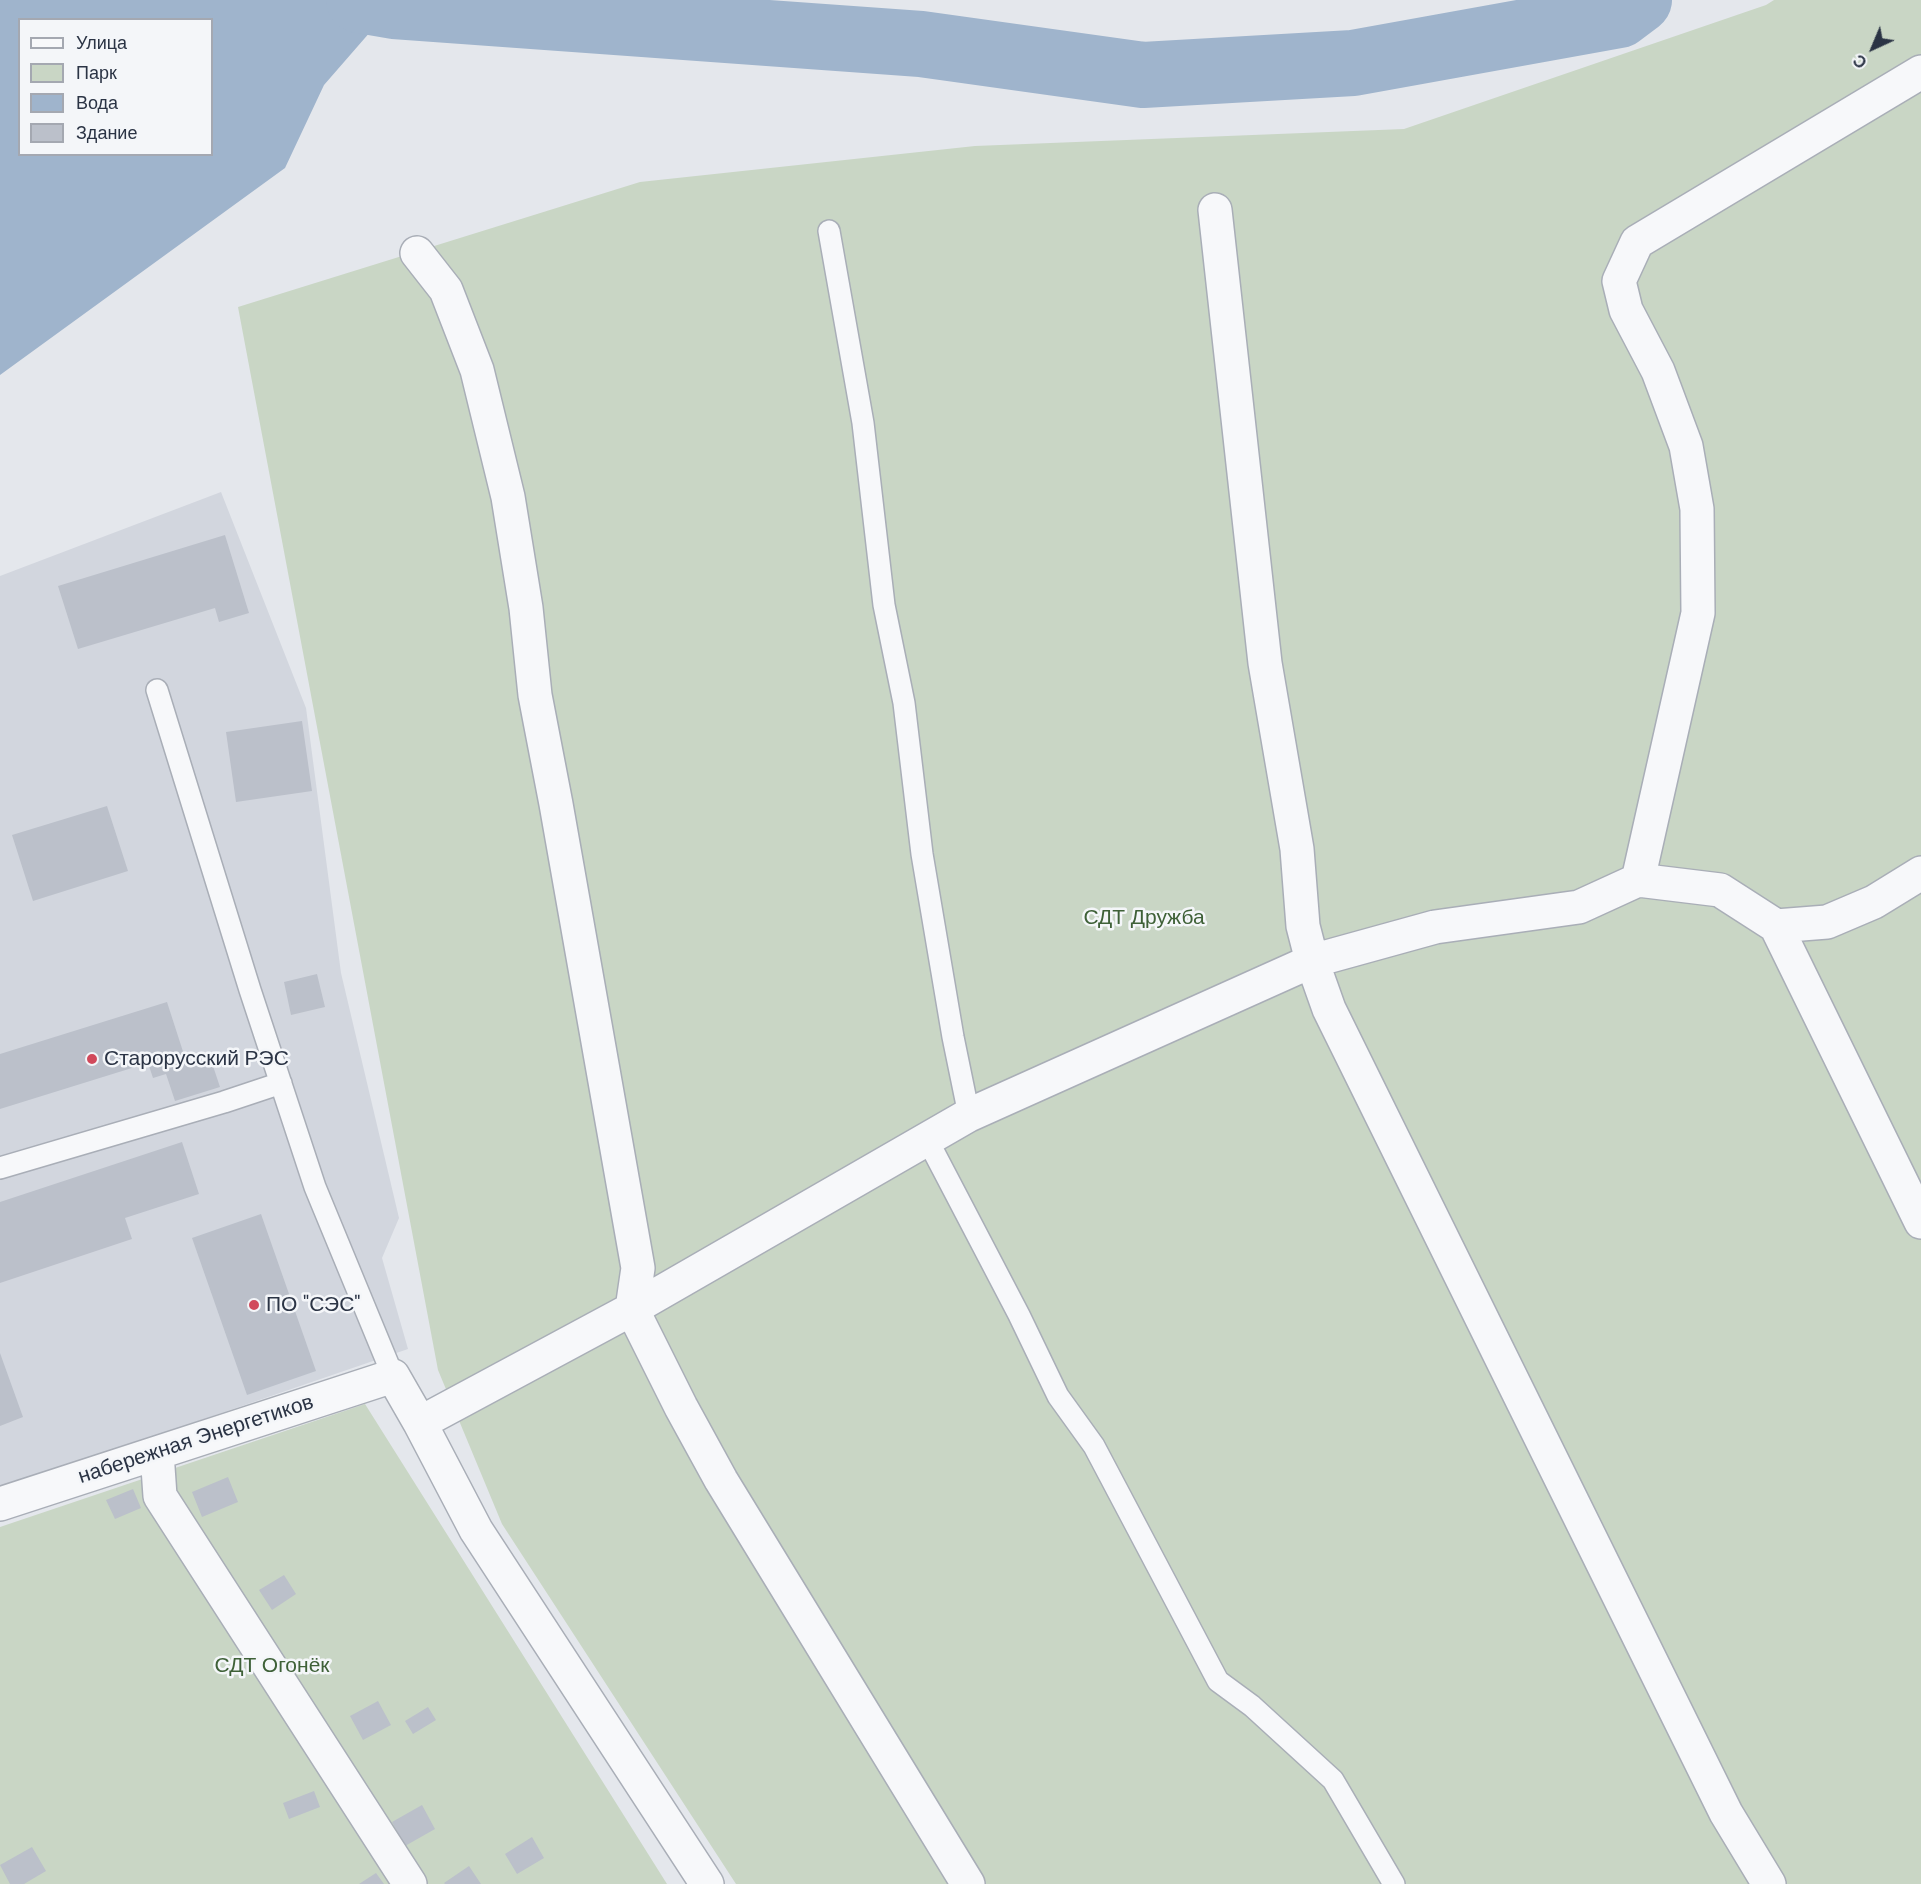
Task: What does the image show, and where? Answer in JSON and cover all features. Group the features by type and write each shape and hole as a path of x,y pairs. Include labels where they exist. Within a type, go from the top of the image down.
{"street":[{"path":"1638,880 1698,613 1697,509 1686,446 1658,371 1626,310 1619,281 1637,242 1921,72"},
{"path":"1215,210 1265,663 1297,849 1303,926 1312,961 1329,1009 1721,1802 1769,1884"},
{"path":"417,253 446,290 473,360 508,497 526,608 535,695 638,1268 632,1310 721,1480 968,1884"},
{"path":"1776,926 1827,922 1874,902 1921,873"},
{"path":"420,1423 632,1310 969,1115 1312,961 1435,927 1579,907 1638,880 1720,890 1776,926 1921,1222"},
{"path":"393,1376 476,1530 707,1884"},
{"name":"набережная Энергетиков","path":"0,1504 393,1376"},
{"path":"157,1453 160,1496 410,1884"}],"lane":[{"path":"829,231 863,423 884,605 904,703 922,854 953,1037 969,1115"},
{"path":"157,690 250,990 315,1187 393,1376"},
{"path":"0,1168 281,1083"},
{"path":"927,1139 1019,1315 1058,1396 1094,1446 1218,1681 1252,1706 1334,1780 1394,1884"}],"shaded area":[{"path":"221,492 306,708 341,973 399,1218 382,1258 408,1349 0,1489 0,576"}],"green space":[{"name":"СДТ Дружба","path":"1774,0 1921,0 1921,1884 736,1884 502,1524 438,1370 238,307 640,182 975,146 1404,129 1766,5"},
{"name":"СДТ Огонёк","path":"365,1404 667,1884 0,1884 0,1527"}],"water":[{"path":"0,0 398,0 324,85 285,168 0,375"}],"building":[{"path":"225,535 249,613 219,622 215,608 78,649 58,586"},
{"path":"302,721 312,791 236,802 226,732"},
{"path":"107,806 128,871 33,901 12,835"},
{"path":"317,974 325,1007 291,1015 284,982"},
{"name":"Старорусский РЭС","path":"167,1002 188,1067 211,1060 220,1087 175,1101 166,1074 153,1078 148,1063 0,1109 0,1054"},
{"path":"182,1142 199,1194 125,1218 132,1239 0,1283 0,1202"},
{"name":"ПО \"СЭС\"","path":"261,1214 316,1371 247,1395 192,1238"},
{"path":"0,1353 23,1417 0,1426"},
{"path":"228,1477 238,1502 202,1517 192,1492"},
{"path":"133,1489 141,1508 115,1519 106,1500"},
{"path":"284,1575 296,1594 272,1610 259,1590"},
{"path":"378,1701 391,1725 363,1740 350,1716"},
{"path":"428,1707 436,1720 413,1734 405,1721"},
{"path":"314,1791 320,1807 289,1819 283,1803"},
{"path":"422,1805 435,1829 405,1846 392,1822"},
{"path":"532,1837 544,1858 517,1874 505,1854"},
{"path":"32,1847 46,1871 24,1884 10,1884 0,1865"},
{"path":"469,1866 481,1884 444,1883"},
{"path":"376,1873 384,1884 359,1884"}],"waterway":[{"path":"359,0 394,6 921,44 1143,75 1353,63 1619,15 1639,0"}],"place":[{"name":"Старорусский РЭС","path":"92,1059"},
{"name":"ПО \"СЭС\"","path":"254,1305"}]}
